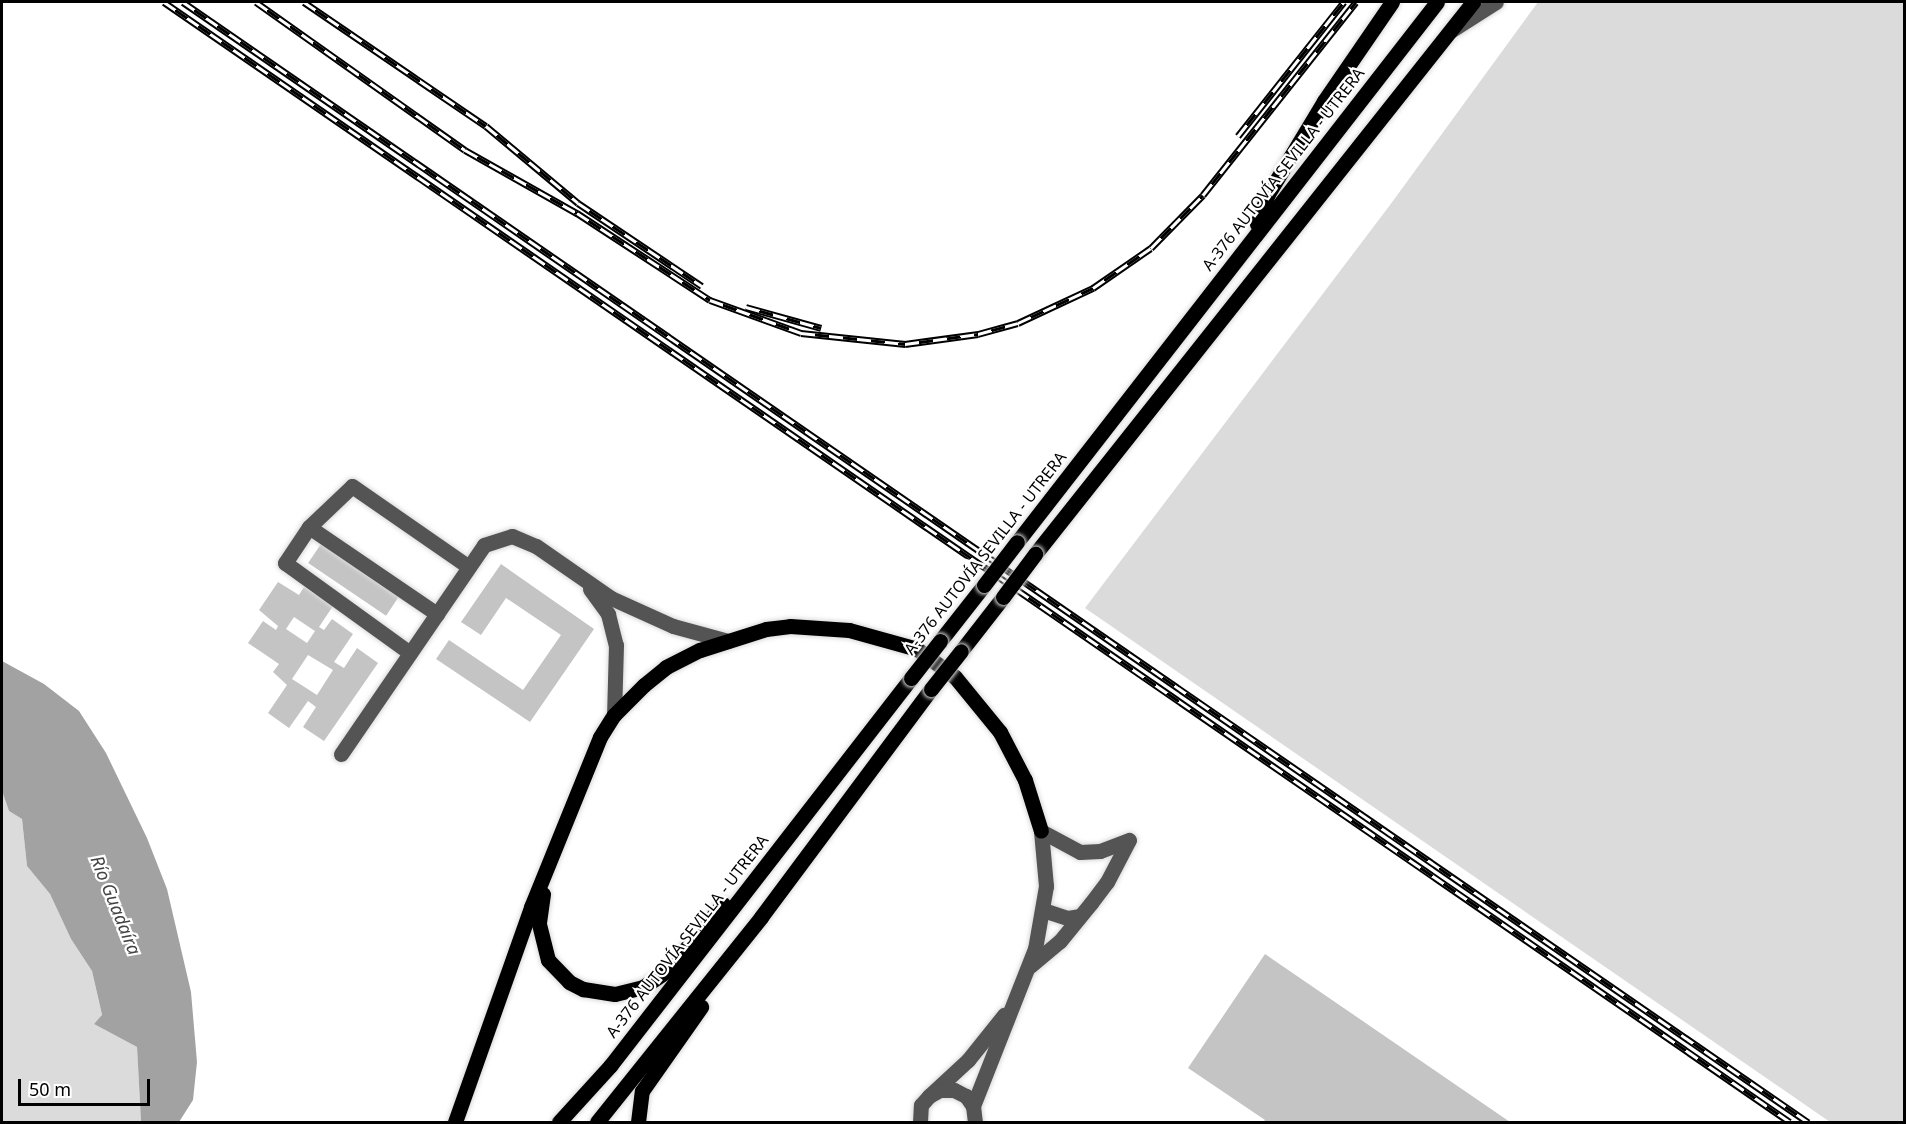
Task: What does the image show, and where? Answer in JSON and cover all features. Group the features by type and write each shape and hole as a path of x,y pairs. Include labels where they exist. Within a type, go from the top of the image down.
{"main road":[{"path":"1252,238 1268,194 1324,101 1392,2"},
{"path":"597,1122 761,917 1035,554 1473,2"},
{"name":"A-376 AUTOVÍA SEVILLA - UTRERA","path":"559,1122 610,1066 1431,5"},
{"path":"455,1122 577,787 614,715 666,667 728,641 766,629 815,627 892,640 934,660 971,693 1000,732 1025,780 1041,831"},
{"path":"550,862 539,924 548,960 569,982 583,989 615,994 644,987 668,969 743,880 776,849"},
{"path":"638,1122 646,1084 761,917"}],"street":[{"path":"1447,33 1496,2"},
{"path":"410,653 285,563 309,527 352,486 469,567"},
{"path":"309,527 437,614"},
{"path":"341,754 484,545 512,536 536,546 587,584 673,626 728,641"},
{"path":"587,584 608,614 616,645 614,715"},
{"path":"1026,969 1060,941 1107,882 1129,840 1100,850 1080,852 1041,831"},
{"path":"975,1122 973,1106 1009,1008 1035,949 1046,886 1041,831"},
{"path":"1043,910 1068,918 1079,916"},
{"path":"918,1121 929,1096 968,1060 1009,1008"},
{"path":"929,1096 940,1090 954,1090 966,1096 973,1106"}],"shaded area":[{"path":"1538,2 1904,2 1904,1122 1830,1122 1085,608 1390,205"},
{"path":"2,791 9,811 22,819 27,866 50,894 71,939 92,971 102,1016 94,1024 137,1047 141,1122 2,1122"}],"water":[{"name":"Río Guadaíra","path":"2,661 44,684 79,711 106,753 147,838 167,889 191,992 197,1062 193,1100 179,1122 141,1122 137,1047 94,1024 102,1015 92,971 71,939 50,894 27,866 22,819 9,811 2,791"}],"building":[{"path":"321,544 399,597 386,616 308,563"},
{"path":"501,564 594,629 530,722 436,659 449,640 523,690 561,635 506,598 481,635 461,622"},
{"path":"278,582 299,595 304,587 333,606 319,627 324,630 332,619 353,634 334,662 344,668 357,648 378,663 324,741 303,727 316,707 308,701 289,728 268,713 287,685 273,672 279,664 248,643 263,621 276,630 278,626 259,610","holes":["294,617 315,631 307,643 286,629","308,655 333,670 317,695 292,679"]},
{"path":"1265,954 1510,1122 1263,1122 1265,1120 1188,1068"}],"railway":[{"path":"164,2 1790,1122"},
{"path":"183,2 1808,1122"},
{"path":"256,2 465,150 577,213 710,300 801,333 905,344 978,334 1018,323 1093,288 1151,248 1203,195 1356,2"},
{"path":"304,2 486,126 578,203 702,286"},
{"path":"1238,136 1344,2"},
{"path":"746,307 821,328"}]}
